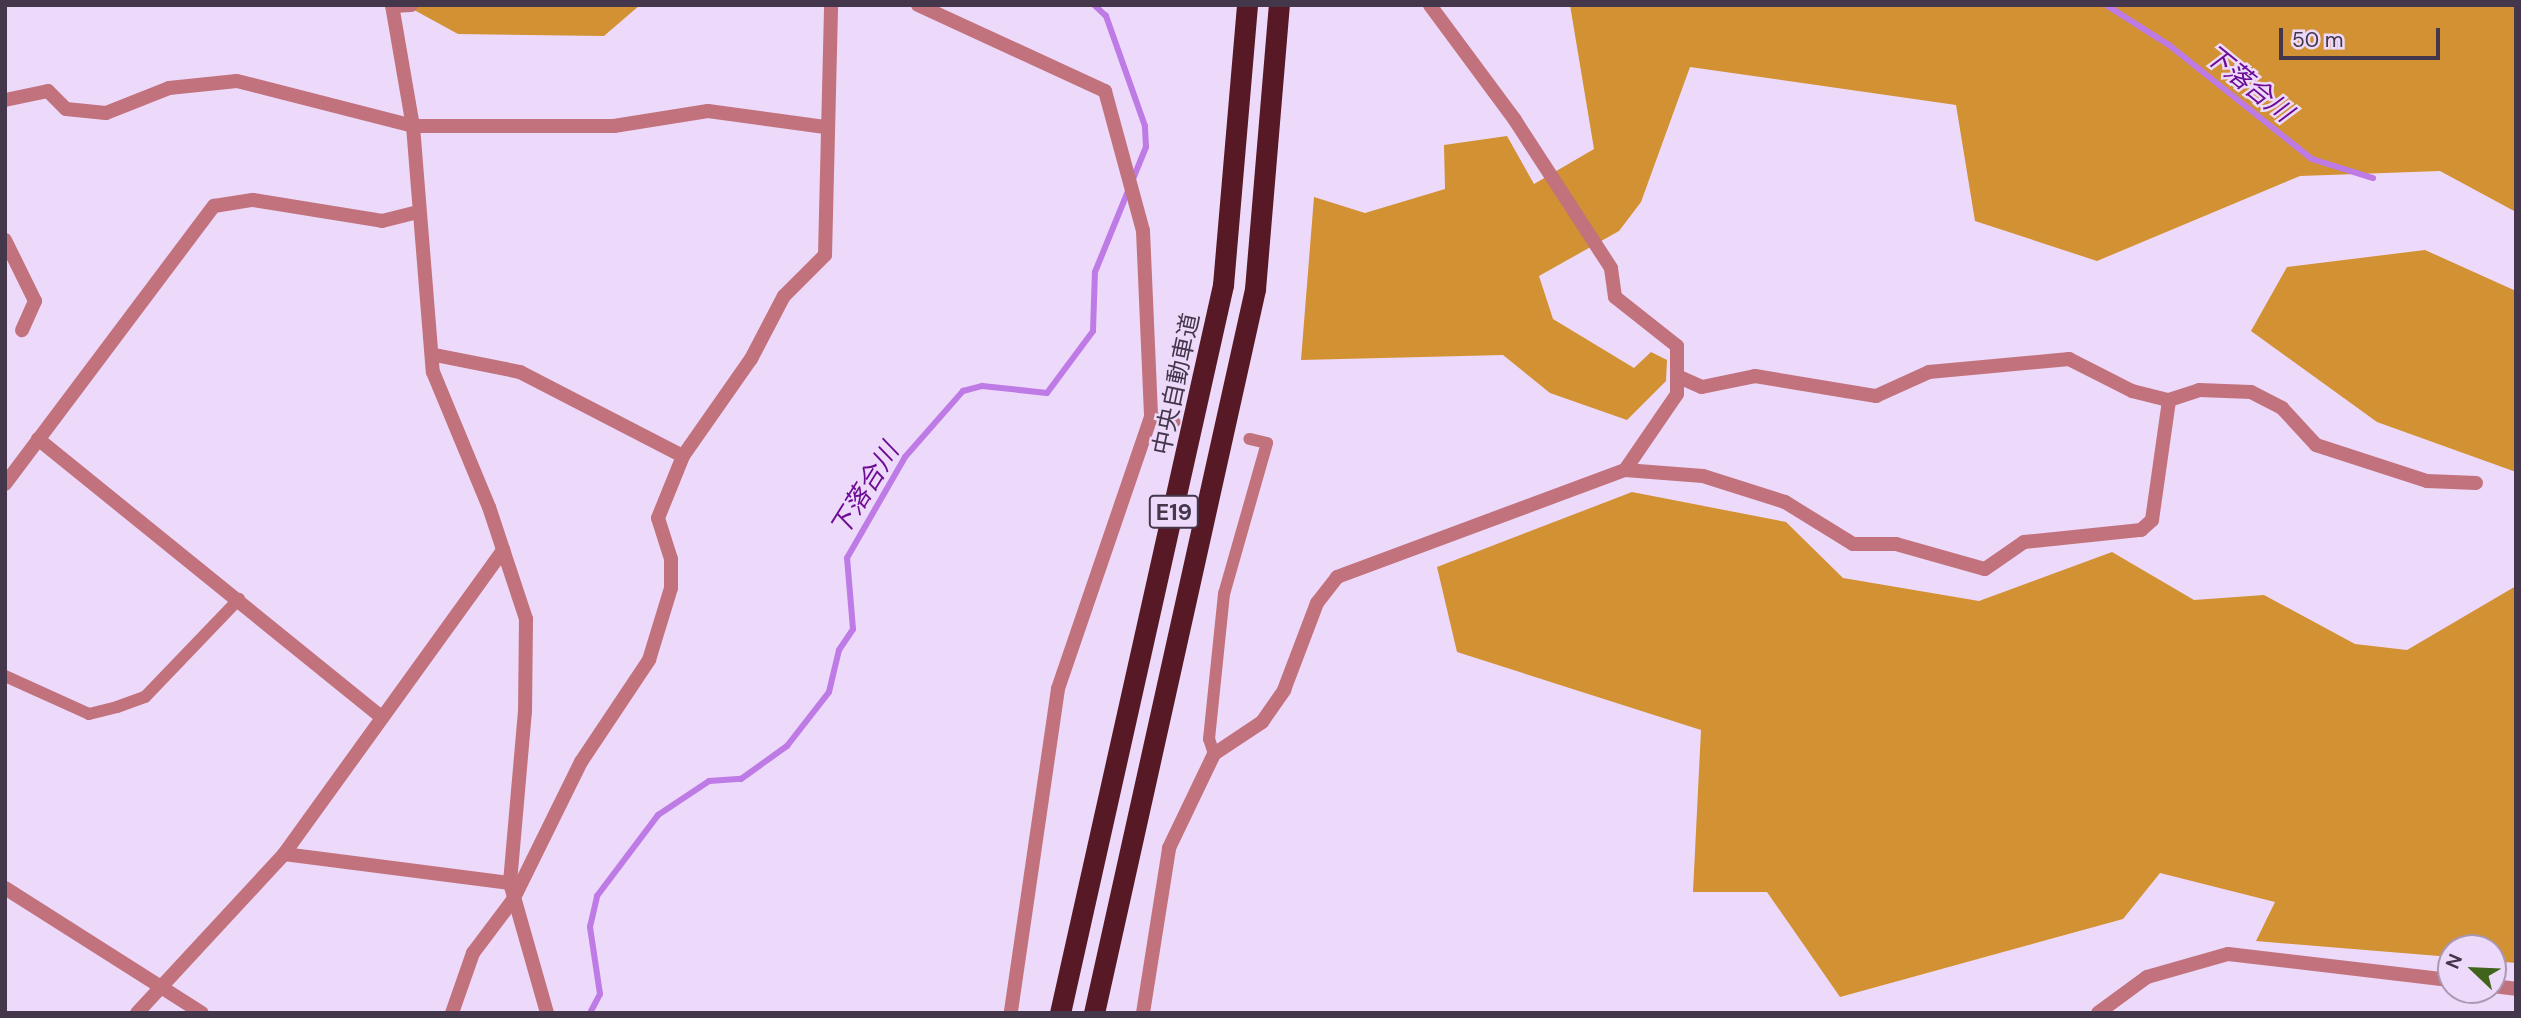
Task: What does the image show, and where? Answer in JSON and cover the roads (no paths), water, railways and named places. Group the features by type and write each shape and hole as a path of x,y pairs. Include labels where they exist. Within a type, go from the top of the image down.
{"highway":[{"name":"中央自動車道","path":"1060,1013 1223,285 1247,5"},
{"name":"E19","path":"1094,1013 1255,289 1279,5"}],"street":[{"path":"411,5 392,6 413,126 419,212 435,355 433,372 503,550 528,634 510,883 547,1013"},
{"path":"452,1013 473,953 513,900 581,762 641,676 662,625 671,559 658,518 683,456 751,359 784,296 825,255 825,127 831,5"},
{"path":"918,5 1105,91 1126,181 1143,231 1151,417 1058,689 1011,1013"},
{"path":"1430,5 1515,120 1611,268 1615,298 1678,346 1677,394 1625,470"},
{"path":"5,100 48,91 66,109 106,113 169,88 237,81 413,126 614,126 708,111 825,127"},
{"path":"5,484 214,206 253,200 382,222 419,212"},
{"path":"5,240 35,301 22,330"},
{"path":"435,355 520,372 683,456"},
{"path":"1677,376 1702,387 1755,376 1876,396 1929,372 2069,359 2132,391 2169,400 2199,390 2251,392 2281,408 2316,445 2427,481 2476,483"},
{"path":"1143,1013 1169,848 1214,754 1262,722 1306,644 1317,604 1337,578 1625,470 1703,476 1785,502 1853,544 1896,544 1984,569 2024,542 2146,525 2169,400"},
{"path":"38,439 239,599 381,717"},
{"path":"137,1013 284,854 503,550"},
{"path":"284,854 510,883"},
{"path":"5,888 202,1013"},
{"path":"2098,1013 2147,976 2228,954 2437,979"}],"lane":[{"path":"1151,417 1174,422"},
{"path":"1214,754 1209,739 1224,594 1267,443 1249,439"},
{"path":"5,676 89,714 117,707 145,697 239,599"}],"waterway":[{"name":"下落合川","path":"590,1013 600,994 590,927 597,896 658,815 709,781 741,779 787,746 829,692 839,650 853,629 847,558 905,457 963,391 982,386 1047,393 1093,331 1095,272 1146,147 1145,126 1106,16 1094,5"},
{"name":"下落合川","path":"2106,5 2169,45 2312,159 2373,178"}]}
